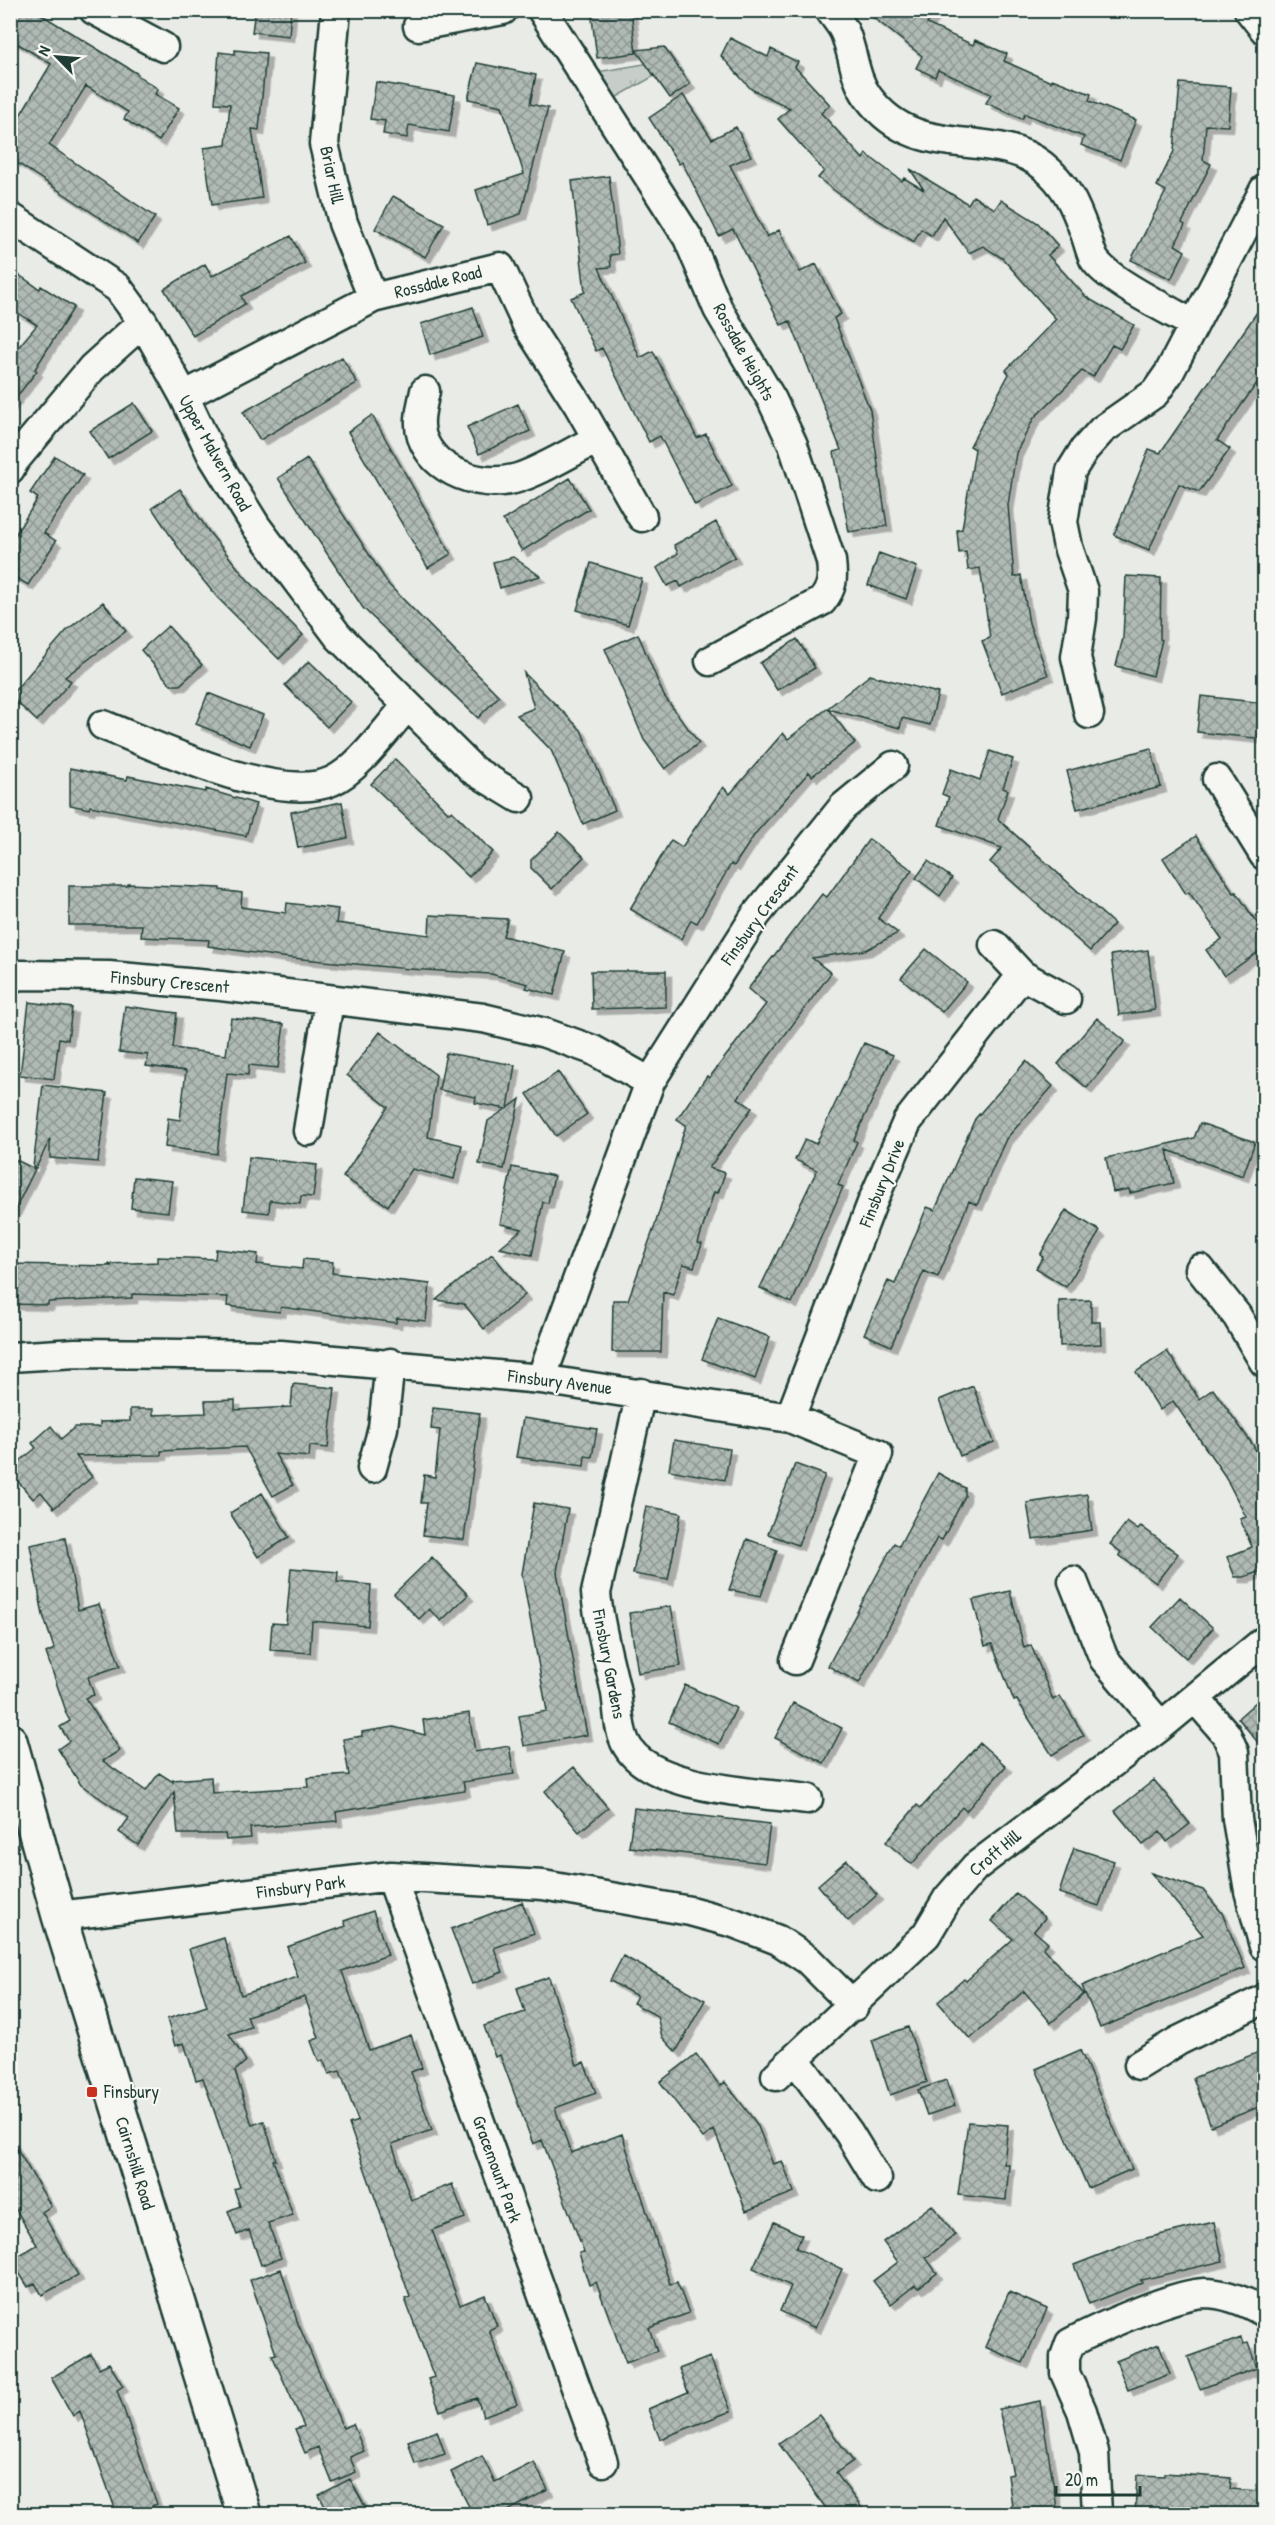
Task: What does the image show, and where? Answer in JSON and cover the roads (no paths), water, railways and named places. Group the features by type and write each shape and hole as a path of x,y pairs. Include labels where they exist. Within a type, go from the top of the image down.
{"street":[{"path":"94,10 163,47"},
{"name":"Briar Hill","path":"336,10 324,144 344,223 373,298"},
{"path":"418,26 503,10"},
{"name":"Rossdale Heights","path":"542,10 688,237 718,309 772,400 793,445 831,561 833,579 830,591 822,601 710,661"},
{"path":"830,10 845,33 854,70 868,97 891,120 918,135 1013,150 1040,163 1059,180 1074,202 1095,260 1139,292 1193,324"},
{"path":"1249,10 1264,29"},
{"path":"1089,714 1076,657 1082,618 1083,591 1068,547 1063,522 1071,471 1084,450 1102,430 1155,393 1169,373 1264,190"},
{"name":"Upper Malvern Road","path":"10,217 118,288 142,322 184,396 212,455 256,526 338,636 473,770 519,798"},
{"name":"Rossdale Road","path":"184,396 373,298 500,267 527,325 642,517"},
{"path":"10,469 92,368 142,322"},
{"path":"425,391 420,414 422,436 433,456 451,470 471,479 495,483 518,478 597,439"},
{"path":"103,725 248,780 295,787 332,781 354,764 407,706"},
{"name":"Finsbury Crescent","path":"541,1379 650,1082 756,915 843,807 893,766"},
{"path":"1217,779 1264,855"},
{"path":"994,945 1022,975 1066,999"},
{"name":"Finsbury Crescent","path":"10,979 20,975 109,976 221,986 483,1018 545,1033 593,1050 650,1082"},
{"name":"Finsbury Drive","path":"790,1418 872,1203 908,1122 1022,975"},
{"path":"308,1131 329,1001"},
{"path":"1200,1269 1237,1316 1264,1362"},
{"name":"Finsbury Avenue","path":"10,1356 76,1353 280,1354 541,1379 790,1418 878,1454 795,1660"},
{"path":"372,1468 383,1428 390,1363"},
{"name":"Finsbury Gardens","path":"641,1393 596,1593 598,1620 616,1690 625,1743 638,1759 652,1769 677,1778 717,1787 808,1799"},
{"path":"1073,1581 1104,1659 1161,1726"},
{"name":"Croft Hill","path":"877,2180 849,2133 786,2068 854,2006 926,1935 948,1898 975,1868 1196,1699 1264,1641"},
{"path":"1196,1699 1226,1734 1234,1752 1237,1819 1248,1891 1264,1946"},
{"name":"Cairnshill Road","path":"10,1740 59,1916 244,2514"},
{"name":"Finsbury Park","path":"59,1916 391,1876 543,1885 690,1911 734,1923 778,1940 808,1960 854,2006"},
{"name":"Gracemount Park","path":"391,1876 603,2462"},
{"path":"1139,2065 1178,2041 1264,1999"},
{"path":"1097,2514 1094,2452 1082,2411 1065,2373 1065,2357 1070,2343 1172,2301 1202,2293 1244,2300 1264,2312"}],"place":[{"name":"Finsbury","path":"92,2092"}]}
